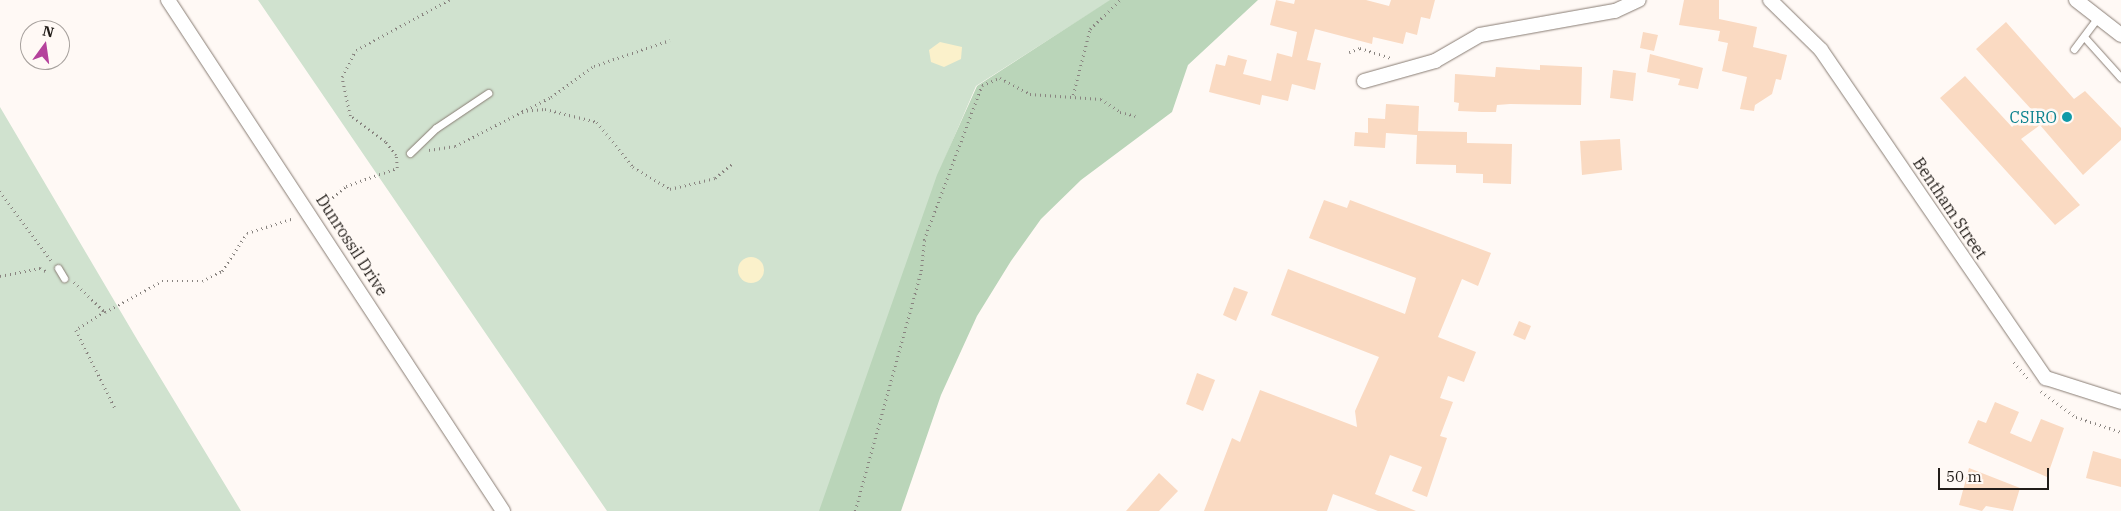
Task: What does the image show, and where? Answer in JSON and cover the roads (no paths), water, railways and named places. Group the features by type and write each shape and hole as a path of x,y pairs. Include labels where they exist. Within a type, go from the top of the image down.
{"street":[{"name":"Dunrossil Drive","path":"168,0 312,214 503,511"},
{"path":"1364,81 1435,61 1480,35 1615,11 1639,0"},
{"name":"Bentham Street","path":"1770,0 1821,50 2046,378 2121,402"},
{"path":"2076,0 2097,20 2121,35"}],"lane":[{"path":"2074,49 2086,39 2097,20"},
{"path":"2086,39 2121,78"},
{"path":"410,153 436,128 488,93"},
{"path":"58,268 64,278"}],"place":[{"name":"CSIRO","path":"2067,117"}]}
